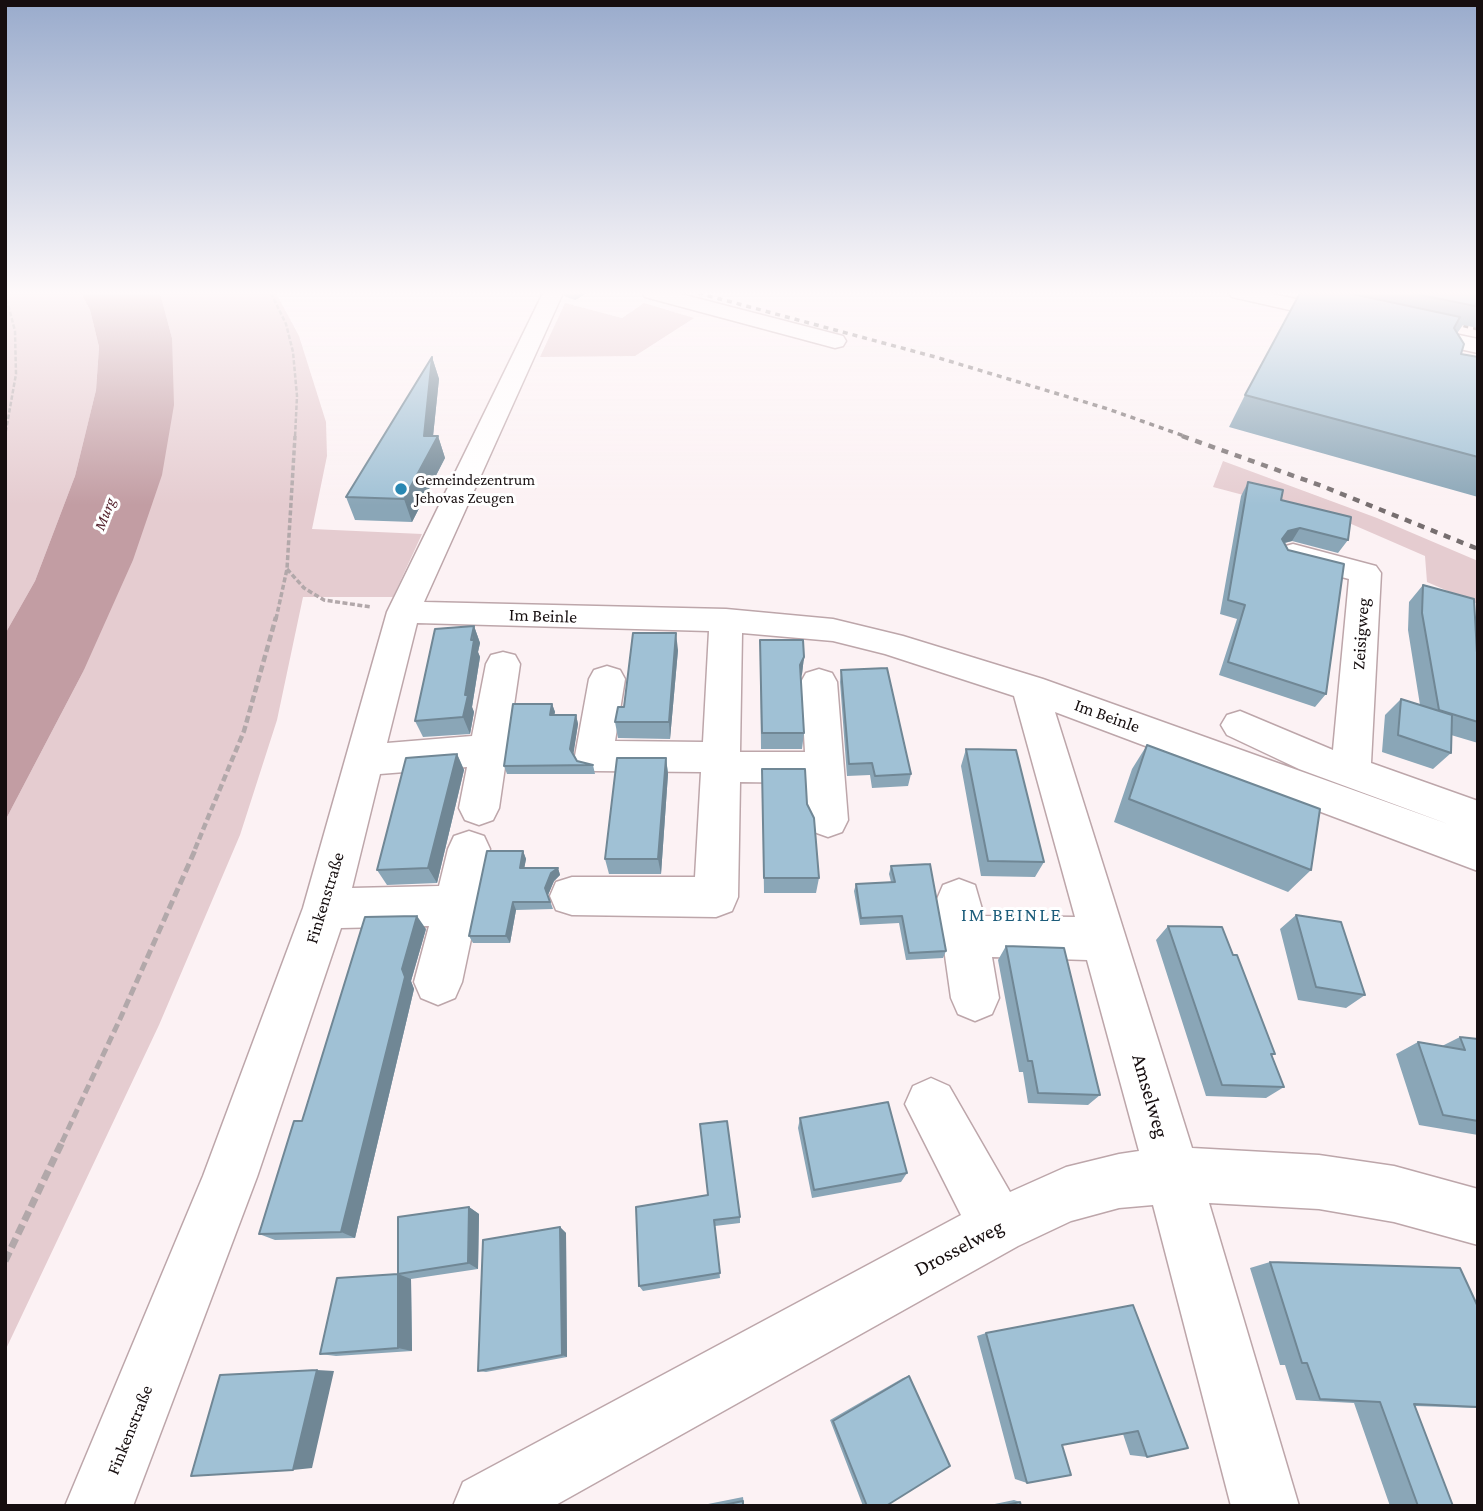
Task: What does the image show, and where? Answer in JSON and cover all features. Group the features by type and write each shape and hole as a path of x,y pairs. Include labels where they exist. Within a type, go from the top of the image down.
{"street":[{"name":"Finkenstraße","path":"99,1506 230,1177 324,908 403,612 481,427 515,364"},
{"path":"1451,364 1451,368"},
{"name":"Zeisigweg","path":"1291,554 1365,573 1351,771"},
{"name":"Im Beinle","path":"403,612 568,631 726,620 773,622 833,630 891,644 1030,688 1478,853"},
{"path":"572,896 716,897 726,620"},
{"path":"479,808 503,664"},
{"path":"607,679 594,756 825,768"},
{"path":"819,682 828,820"},
{"name":"Amselweg","path":"1030,688 1173,1175 1265,1506"},
{"path":"1240,725 1313,758 1478,818"},
{"path":"363,760 489,750"},
{"path":"438,982 469,849"},
{"path":"324,908 456,906"},
{"path":"975,998 962,918 1104,939"},
{"path":"931,1104 998,1226"},
{"name":"Drosselweg","path":"488,1506 998,1226 1066,1195 1119,1181 1173,1175 1319,1182 1394,1194 1478,1217"}],"path":[{"path":"5,436 16,364"},
{"path":"5,1261 120,1019 244,730 273,630 287,569 297,396 294,364"},
{"path":"287,569 304,587 324,600 403,612"}],"shaded area":[{"path":"5,364 98,364 96,390 75,476 35,581 5,634"},
{"path":"165,364 308,364 326,422 327,456 312,529 422,534 393,597 303,597 277,720 240,835 159,1025 5,1351 5,821 83,672"},
{"path":"1223,461 1377,518 1478,561 1478,604 1427,582 1425,556 1349,523 1213,487"}],"water":[{"name":"Murg","path":"98,364 173,364 174,405 162,475 133,560 83,672 5,821 5,634 35,581 75,476 96,390"}],"building":[{"path":"428,364 431,364 424,436 438,436 404,499 346,497"},
{"path":"1262,364 1478,364 1478,457 1245,395"},
{"path":"1248,482 1283,490 1281,500 1351,517 1348,540 1300,528 1288,531 1282,539 1288,550 1344,564 1326,694 1228,662 1245,605 1228,600"},
{"path":"1423,585 1474,599 1478,653 1478,722 1439,710 1422,613"},
{"path":"474,626 465,695 468,695 463,717 415,721 435,629"},
{"path":"633,633 676,633 669,722 615,722 618,707 624,707"},
{"path":"760,640 803,640 804,657 800,665 804,733 762,733"},
{"path":"887,668 911,774 875,776 872,763 849,764 841,670"},
{"path":"1401,699 1452,715 1451,753 1398,735"},
{"path":"513,704 552,704 550,715 576,715 570,749 577,761 593,765 504,766"},
{"path":"1147,745 1320,809 1311,870 1129,799"},
{"path":"966,749 1016,750 1044,862 988,861"},
{"path":"457,754 428,868 377,870 406,758"},
{"path":"617,758 666,758 658,859 605,859"},
{"path":"762,769 805,769 807,804 814,818 819,878 764,878"},
{"path":"487,851 523,851 520,868 558,868 551,873 545,888 550,902 513,902 506,936 469,936"},
{"path":"930,864 946,951 909,953 902,916 861,918 856,884 895,882 891,866"},
{"path":"1296,915 1341,922 1365,995 1316,987"},
{"path":"417,916 402,969 405,977 341,1232 259,1234 294,1121 302,1121 365,917"},
{"path":"1168,926 1222,927 1233,955 1237,955 1275,1054 1271,1054 1284,1087 1222,1085"},
{"path":"1006,946 1064,948 1100,1095 1038,1093 1032,1061 1028,1061"},
{"path":"1460,1037 1478,1039 1478,1121 1443,1115 1418,1042 1465,1050"},
{"path":"888,1102 907,1173 814,1190 800,1118"},
{"path":"727,1121 740,1217 714,1220 720,1273 639,1286 636,1207 708,1195 700,1124"},
{"path":"469,1207 468,1263 398,1274 398,1217"},
{"path":"560,1227 562,1355 478,1371 483,1240"},
{"path":"1270,1262 1460,1268 1478,1307 1478,1407 1414,1404 1453,1506 1418,1506 1380,1402 1320,1399 1307,1363 1302,1363"},
{"path":"398,1274 398,1348 320,1354 337,1278"},
{"path":"1133,1305 1188,1448 1147,1457 1138,1431 1062,1445 1071,1475 1027,1483 986,1333"},
{"path":"317,1370 293,1470 191,1476 220,1375"},
{"path":"909,1376 950,1466 886,1506 867,1506 833,1421"},
{"path":"743,1501 743,1506 719,1506"},
{"path":"1020,1502 1021,1506 1002,1506"}],"railway":[{"path":"957,364 1108,409 1187,437"},
{"path":"1182,436 1322,486 1478,549"}],"place":[{"name":"Gemeindezentrum Jehovas Zeugen","path":"401,489"}],"district":[{"name":"IM BEINLE","path":"1012,915"}]}
